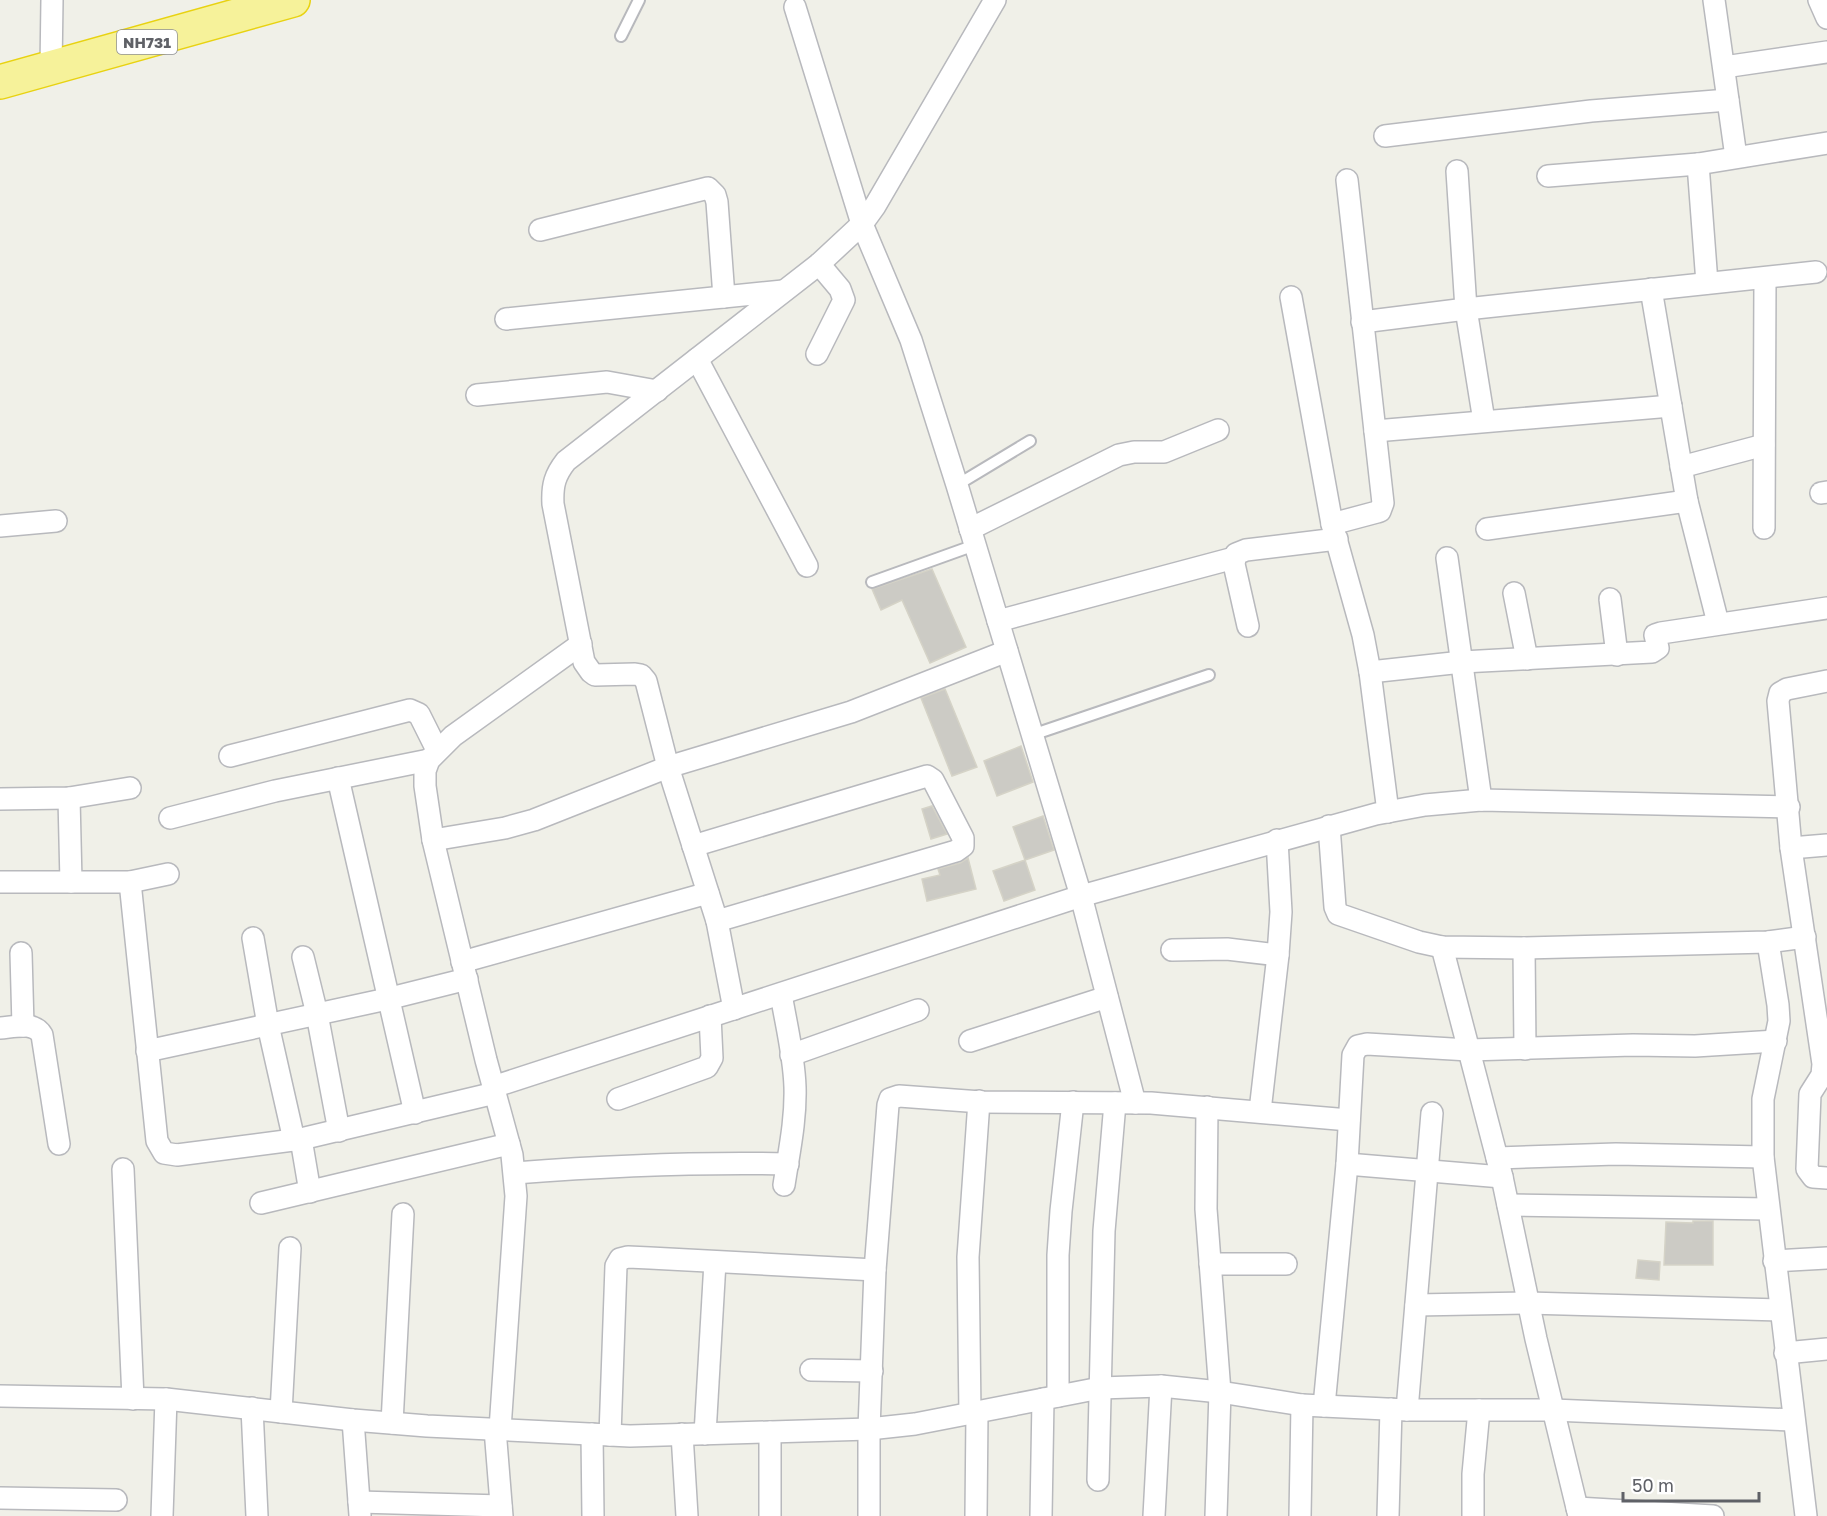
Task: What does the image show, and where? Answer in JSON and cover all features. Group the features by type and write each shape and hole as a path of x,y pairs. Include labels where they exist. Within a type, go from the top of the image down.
{"highway":[{"name":"NH731","path":"0,82 293,0"}],"street":[{"path":"51,68 52,0"},
{"path":"734,1009 717,921 668,767 648,686 644,678 635,674 595,675 584,662 554,504 554,482 558,471 567,460 819,264 862,224 875,206 995,0"},
{"path":"1714,0 1736,157"},
{"path":"1819,0 1827,18"},
{"path":"795,7 862,224 911,340 957,485 1081,896 1107,997 1125,1102 1104,1231 1098,1480"},
{"path":"1724,67 1827,52"},
{"path":"1385,136 1591,111 1728,100"},
{"path":"1548,176 1698,164 1827,143"},
{"path":"1698,164 1707,283"},
{"path":"1457,171 1466,309 1484,421"},
{"path":"998,621 1234,558 1239,552 1246,550 1334,532 1382,508 1347,180"},
{"path":"540,230 708,188 715,195 717,202 724,297"},
{"path":"818,354 844,300 840,289 819,264"},
{"path":"1362,322 1816,272"},
{"path":"1764,528 1765,278"},
{"path":"1651,289 1688,501 1718,623"},
{"path":"506,319 784,291"},
{"path":"1291,297 1334,532 1363,635 1370,672 1388,812"},
{"path":"697,359 807,567"},
{"path":"477,395 607,382 657,391"},
{"path":"1375,431 1671,406"},
{"path":"973,537 1119,455 1134,452 1164,452 1218,430"},
{"path":"1682,467 1764,445"},
{"path":"1487,529 1688,501"},
{"path":"0,525 56,521"},
{"path":"1234,558 1248,626"},
{"path":"1447,558 1481,800"},
{"path":"1514,593 1527,659"},
{"path":"1610,599 1617,655"},
{"path":"1370,672 1462,662 1655,652 1658,648 1655,637 1657,634 1827,608"},
{"path":"353,1420 359,1509 501,1511 498,1429 516,1196 515,1173 433,840 425,771 433,755 453,736 581,644"},
{"path":"433,840 517,825 668,767 851,712 1007,651"},
{"path":"1827,681 1787,689 1778,696 1791,848 1823,1064 1823,1079 1810,1094 1806,1164 1809,1175 1827,1178"},
{"path":"230,756 410,710 419,714 433,755"},
{"path":"170,818 433,755"},
{"path":"693,846 927,776 933,780 963,838 963,846 956,851 717,921"},
{"path":"338,778 415,1113"},
{"path":"0,799 69,798 130,788"},
{"path":"69,798 71,882"},
{"path":"130,882 158,1141 164,1153 177,1155 297,1139 415,1113 494,1090 710,1016 1081,896 1277,840 1388,812 1481,800 1789,807"},
{"path":"1329,826 1335,907 1338,914 1419,942 1442,947 1524,948 1768,942 1805,937"},
{"path":"1260,1112 1281,912 1277,840"},
{"path":"1791,848 1827,844"},
{"path":"0,882 130,882 168,874"},
{"path":"147,1051 387,999 465,971 708,893"},
{"path":"253,938 268,1025 310,1191"},
{"path":"1768,942 1778,1005 1776,1041 1764,1099 1763,1157 1806,1516"},
{"path":"1442,947 1500,1167 1528,1303 1578,1512 1713,1516"},
{"path":"1524,948 1525,1048"},
{"path":"1172,950 1227,949 1278,955"},
{"path":"21,953 23,1026"},
{"path":"303,957 317,1014 339,1131"},
{"path":"781,994 795,1087 794,1118 784,1185"},
{"path":"970,1041 1107,997"},
{"path":"791,1055 918,1010"},
{"path":"618,1099 707,1066 712,1059 710,1016"},
{"path":"0,1028 31,1026 39,1030 45,1043 59,1144"},
{"path":"1324,1406 1347,1164 1353,1055 1358,1046 1367,1044 1469,1050 1633,1045 1695,1046 1776,1041"},
{"path":"869,1516 869,1429 875,1270 889,1101 893,1097 979,1101 1125,1102 1349,1120"},
{"path":"976,1516 968,1257 979,1101"},
{"path":"1041,1516 1051,1397 1061,1210 1073,1102"},
{"path":"1207,1107 1206,1209 1220,1392 1216,1516"},
{"path":"1388,1516 1399,1409 1416,1305 1432,1113"},
{"path":"261,1203 509,1144"},
{"path":"1347,1164 1427,1170 1500,1167 1616,1154 1763,1157"},
{"path":"515,1173 632,1164 718,1162 788,1164"},
{"path":"123,1169 133,1399"},
{"path":"1508,1205 1768,1209"},
{"path":"392,1423 403,1214"},
{"path":"281,1412 290,1248"},
{"path":"593,1516 617,1262 628,1257 875,1270"},
{"path":"1774,1262 1827,1258"},
{"path":"705,1434 715,1262"},
{"path":"1210,1264 1286,1264"},
{"path":"1416,1305 1528,1303 1780,1310"},
{"path":"1785,1353 1827,1349"},
{"path":"811,1370 872,1371"},
{"path":"1154,1516 1161,1386"},
{"path":"0,1395 166,1399 353,1420 601,1434 705,1434 869,1429 915,1424 1100,1388 1161,1386 1220,1392 1302,1405 1399,1409 1553,1410 1793,1420"},
{"path":"162,1516 166,1399"},
{"path":"1300,1516 1302,1405"},
{"path":"252,1408 257,1516"},
{"path":"1473,1516 1473,1474 1479,1410"},
{"path":"770,1432 770,1516"},
{"path":"682,1434 687,1516"},
{"path":"0,1498 116,1500"}],"lane":[{"path":"621,36 639,0"},
{"path":"957,485 1030,441"},
{"path":"872,582 973,537"},
{"path":"1032,735 1209,675"}],"building":[{"path":"932,569 966,647 930,663 902,600 881,610 872,589"},
{"path":"945,689 977,767 952,776 921,698"},
{"path":"1021,746 1033,782 997,796 984,761"},
{"path":"932,806 947,834 931,839 922,809"},
{"path":"1043,816 1054,850 1025,860 1013,827"},
{"path":"968,858 976,889 927,901 922,879 940,875 938,869 960,863"},
{"path":"1025,860 1035,890 1004,901 993,871"},
{"path":"1693,1221 1713,1221 1713,1265 1664,1265 1666,1222 1693,1223"},
{"path":"1638,1260 1660,1262 1659,1280 1636,1278"}]}
